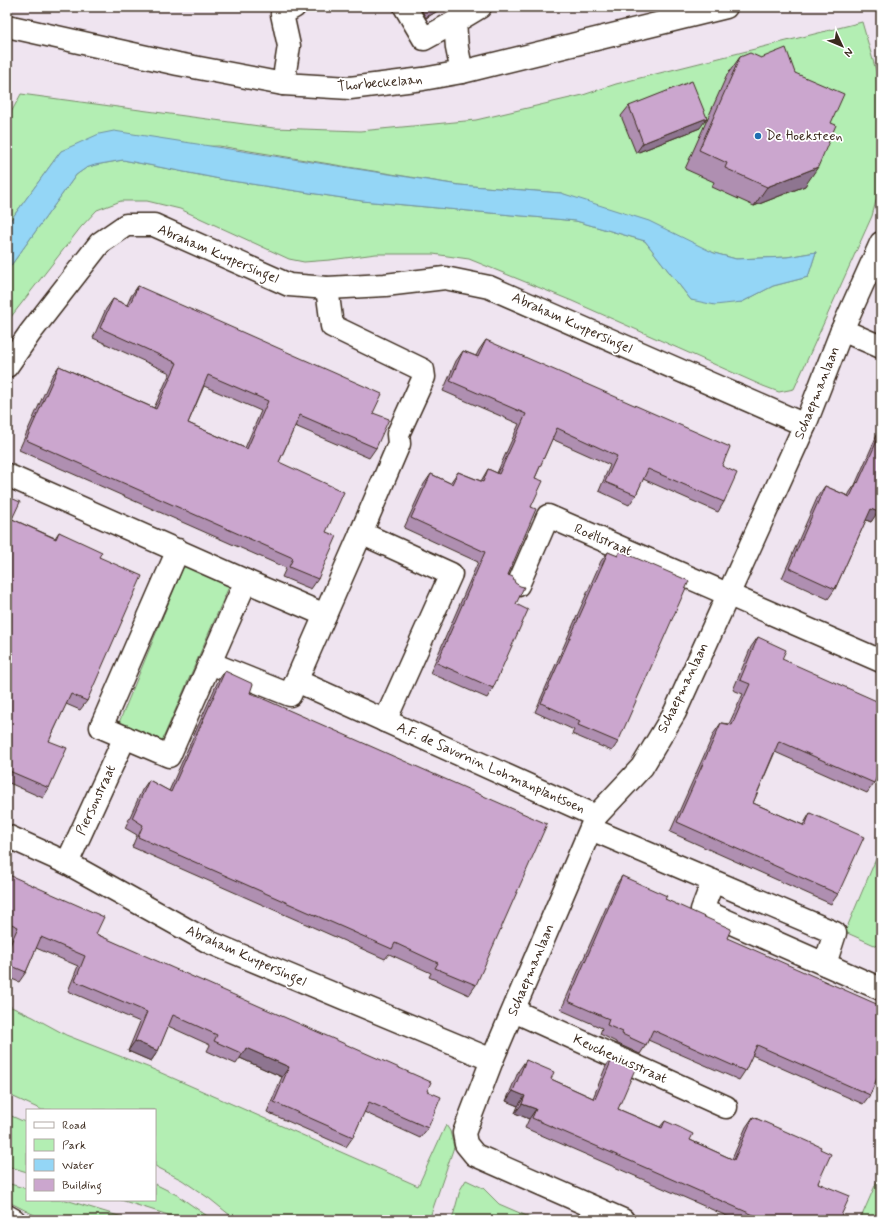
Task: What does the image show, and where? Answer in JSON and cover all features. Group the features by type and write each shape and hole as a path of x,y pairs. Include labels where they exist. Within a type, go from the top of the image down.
{"street":[{"path":"283,84 289,46 282,14 294,7"},
{"path":"405,7 424,39 480,7"},
{"name":"Thorbeckelaan","path":"7,26 178,64 283,84 350,88 423,79 462,72 690,11 726,7"},
{"path":"455,22 457,48 462,72"},
{"name":"Abraham Kuypersingel","path":"7,366 30,333 100,243 126,225 154,225 289,285 327,288 385,285 445,278 489,287 805,425"},
{"name":"Schaepmanlaan","path":"623,1220 475,1155 466,1144 464,1132 492,1060 594,822 642,767 675,712 805,425 842,330 881,243"},
{"path":"210,663 290,695 398,444 398,434 424,377 423,370 332,326 327,288"},
{"path":"842,330 881,347"},
{"path":"7,475 325,615"},
{"name":"Roëllstraat","path":"518,585 548,516 728,594"},
{"name":"A.F. de Savornin Lohmanplantsoen","path":"360,533 451,574 386,721"},
{"path":"178,550 101,727 169,756 246,581"},
{"path":"728,594 881,661"},
{"name":"A.F. de Savornin Lohmanplantsoen","path":"296,681 386,721 713,881 836,933 825,964"},
{"name":"Piersonstraat","path":"67,863 124,737"},
{"name":"Abraham Kuypersingel","path":"7,836 67,863 209,942 492,1060"},
{"path":"713,881 702,910 881,989"},
{"name":"Keucheniusstraat","path":"514,1011 726,1106"},
{"path":"7,1216 14,1220"}],"green space":[{"path":"862,22 877,74 881,96 881,182 872,216 794,389 779,392 763,386 572,301 469,259 433,254 376,254 304,262 289,259 180,209 147,201 121,201 97,210 81,227 7,322 7,271 76,175 86,168 95,165 123,160 225,180 362,201 576,221 645,241 691,300 742,302 773,286 808,277 816,252 787,257 736,259 714,253 561,193 459,185 219,146 61,151 7,225 7,120 21,94 274,128 360,131 476,120 583,95 616,84"},
{"path":"185,563 231,582 161,743 118,725"},
{"path":"881,847 881,948 845,932"},
{"path":"7,1005 66,1035 150,1068 418,1186 446,1125 450,1131 454,1147 429,1220 236,1220 210,1199 182,1180 156,1167 156,1109 40,1109 7,1094"},
{"path":"7,1114 26,1123 26,1172 7,1166"},
{"path":"881,1172 881,1220 860,1220"},
{"path":"466,1180 483,1188 499,1204 536,1220 452,1220 460,1190"},
{"path":"7,1183 26,1189 26,1201 69,1201 132,1220 44,1220 7,1201"},
{"path":"156,1184 177,1195 213,1220 184,1220 124,1201 156,1201"}],"water":[{"path":"114,131 459,185 561,193 649,221 714,253 736,259 787,257 816,252 808,277 773,286 742,302 715,305 691,300 645,241 576,221 362,201 225,180 123,160 95,165 86,168 76,175 7,271 7,225 61,151 99,134"}],"building":[{"name":"De Hoeksteen","path":"786,48 795,73 844,94 831,123 836,125 818,167 767,187 725,168 727,163 699,150 740,57 750,53 761,58"},
{"path":"692,81 707,118 643,143 629,106"},
{"path":"138,286 382,394 373,413 389,419 376,448 300,415 279,462 344,492 326,532 337,536 318,579 289,567 293,558 26,440 59,366 156,409 177,363 100,328 113,299 129,306","holes":["208,375 268,401 247,449 188,423"]},
{"path":"486,340 730,447 722,466 737,473 724,502 648,469 636,495 605,482 617,456 557,428 535,478 543,481 531,507 536,509 508,575 513,577 515,583 524,587 516,604 528,610 493,688 437,663 485,552 411,518 431,474 452,484 458,472 483,482 488,469 499,474 526,414 450,381 463,351 478,357"},
{"path":"881,432 881,505 878,512 871,509 835,589 789,568 825,486 850,497"},
{"path":"7,496 20,502 12,519 56,539 59,532 102,552 99,557 142,576 87,701 71,694 49,741 67,748 49,788 7,770"},
{"path":"620,551 689,581 618,742 578,725 580,721 541,703 608,552 618,556"},
{"path":"758,637 786,650 782,659 881,703 881,768 874,783 779,741 753,803 805,826 810,813 864,837 838,894 677,822 721,723 732,725 750,684 740,680"},
{"path":"225,671 253,684 250,693 547,824 476,985 435,968 438,963 395,943 392,949 138,837 143,825 132,818 149,780 171,792"},
{"path":"7,874 104,917 96,934 431,1082 427,1091 441,1097 428,1128 369,1102 353,1137 274,1102 289,1067 246,1048 243,1054 214,1041 217,1035 173,1015 158,1051 135,1041 147,1012 75,981 85,956 41,937 26,972 7,964 7,952 18,927 7,922"},
{"path":"622,876 667,896 665,899 731,929 727,938 881,1006 881,1069 870,1095 757,1045 745,1071 653,1030 646,1045 607,1025 609,1019 568,1001"},
{"path":"613,1057 636,1067 618,1109 662,1128 665,1121 679,1127 693,1134 690,1140 734,1160 753,1117 821,1147 820,1149 831,1154 818,1183 850,1196 839,1220 765,1220 532,1118 536,1109 522,1104 525,1096 513,1091 526,1060 554,1072 551,1079 595,1099"}],"place":[{"name":"De Hoeksteen","path":"758,136"}]}
